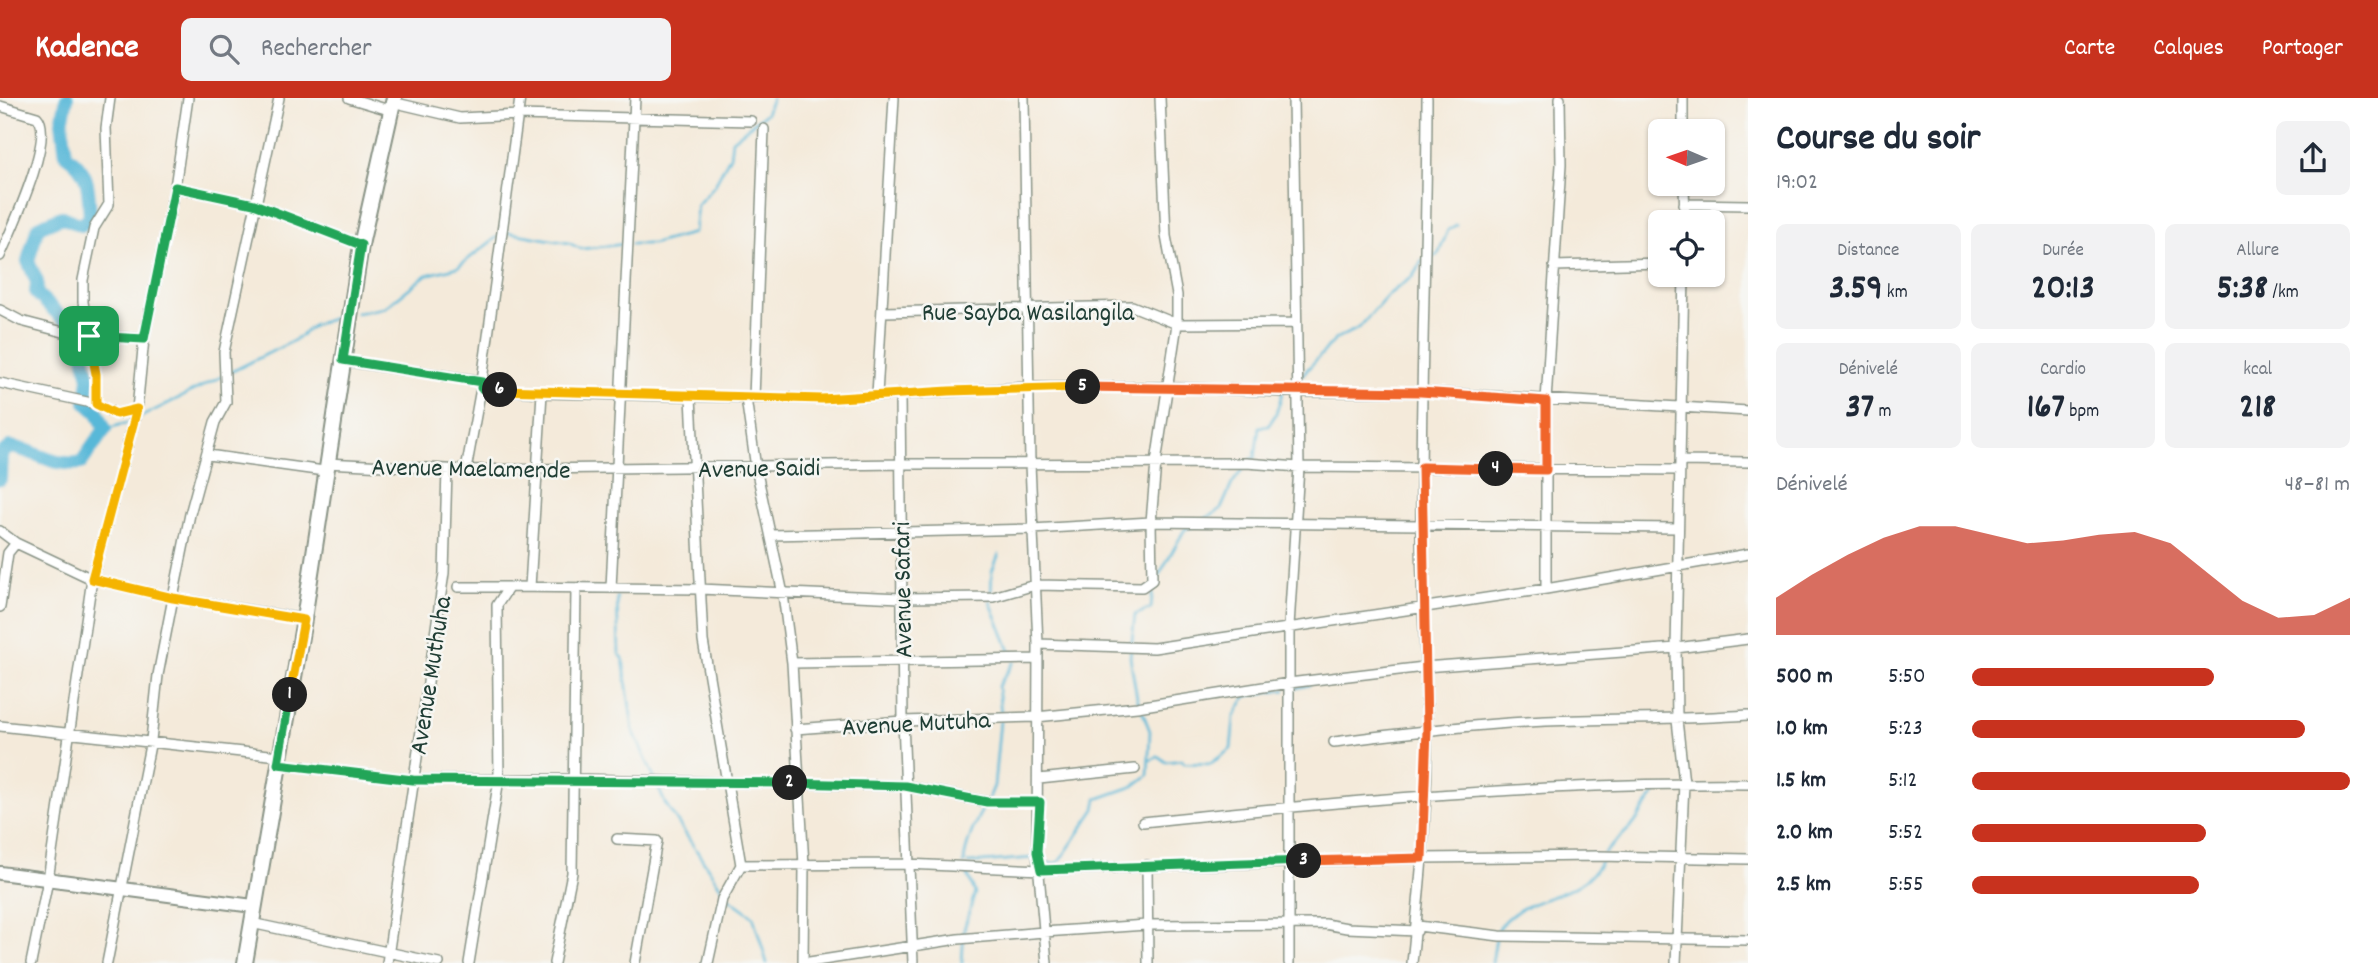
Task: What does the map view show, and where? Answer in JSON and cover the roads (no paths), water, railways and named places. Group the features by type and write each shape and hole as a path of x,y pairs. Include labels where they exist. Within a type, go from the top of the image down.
{"main road":[{"path":"245,963 304,620 325,467 361,245 392,104"}],"street":[{"path":"89,402 96,374 83,280 94,228 109,204 106,128 110,98"},
{"path":"32,963 48,880 92,579 135,416 144,339 175,187 188,98"},
{"path":"107,963 151,740 158,675 190,514 215,422 226,402 224,352 279,98"},
{"path":"349,98 460,118 518,115 751,121"},
{"path":"466,470 504,229 520,98"},
{"path":"611,588 635,98"},
{"path":"877,395 884,312 894,98"},
{"path":"1024,98 1030,464 1038,644 1036,717 1040,802 1039,861 1047,963"},
{"path":"458,587 699,589 901,598 991,597 1035,585 1142,587 1152,580 1151,522 1156,463 1177,324 1177,295 1165,223 1160,98"},
{"path":"1289,963 1289,626 1299,467 1293,98"},
{"path":"1412,963 1422,858 1427,730 1422,609 1421,392 1426,259 1427,98"},
{"path":"1546,589 1546,401 1561,165 1560,98"},
{"path":"1683,98 1683,119"},
{"path":"0,106 37,117 41,125 37,163 0,256"},
{"path":"764,129 750,398 756,468 783,594 792,663 804,866 803,963 962,938 1146,925 1290,924 1417,928 1497,936 1677,936 1748,940"},
{"path":"175,187 254,204 361,245"},
{"path":"1684,196 1684,210"},
{"path":"1684,204 1748,205"},
{"path":"1554,266 1648,263"},
{"path":"1676,963 1684,783 1677,720 1676,648 1684,287"},
{"name":"Rue Sayba Wasilangila","path":"884,312 1132,306 1177,324 1296,323"},
{"path":"0,310 33,325 89,336 144,339"},
{"path":"343,360 542,393 822,399 1029,387 1166,387 1283,392 1421,392 1748,411"},
{"path":"0,383 89,402 116,414 135,416"},
{"path":"530,587 535,468 542,393"},
{"name":"Avenue Safari","path":"900,394 902,721 906,864 913,963"},
{"path":"691,397 703,641 741,865 730,889 722,899 708,963"},
{"name":"Avenue Maelamende","path":"208,455 325,467 447,470 617,469"},
{"name":"Avenue Saidi","path":"617,469 1156,463 1546,470 1748,462"},
{"name":"Avenue Muthuha","path":"388,958 444,573 447,470"},
{"path":"771,535 1032,529 1151,522 1677,528"},
{"path":"0,531 16,543 92,579 173,598 304,620"},
{"path":"0,607 8,553 16,543"},
{"path":"1038,644 1154,648 1289,626 1422,609 1748,554"},
{"path":"469,963 499,779 497,604 509,587"},
{"path":"554,963 572,873 576,589"},
{"name":"Avenue Mutuha","path":"795,729 902,721 1036,717 1140,707 1289,683 1424,667 1676,648 1748,639"},
{"path":"792,663 902,664 1038,659"},
{"path":"1334,742 1427,730 1546,721 1677,720 1748,715"},
{"path":"0,726 151,740 413,780 575,779 905,786 987,802 1040,802"},
{"path":"1039,779 1135,769"},
{"path":"1143,822 1424,794 1684,783 1748,784"},
{"path":"617,839 657,841 635,963"},
{"path":"741,865 906,864 966,867 1039,861 1147,865 1602,856 1748,859"},
{"path":"1147,865 1148,963"},
{"path":"0,873 253,906"},
{"path":"251,923 388,958 439,963"}],"waterway":[{"path":"0,479 1,454 10,447 60,462 81,463 105,429 98,413 86,402 89,378 79,334 36,293 37,282 28,261 38,227 62,217 81,225 90,218 87,182 80,168 66,155 62,122 67,98"},
{"path":"631,244 652,244 694,233 697,205 714,186 730,156 732,140 766,113 772,98"},
{"path":"1428,258 1438,255 1448,230 1456,225"},
{"path":"506,232 569,243 581,249 625,244"},
{"path":"356,313 384,308 426,275 458,267 497,237"},
{"path":"1302,375 1336,339 1359,328 1388,295 1413,276 1422,261"},
{"path":"137,419 295,340 314,325 345,314"},
{"path":"1251,459 1255,458 1259,427 1268,426 1276,414 1284,387 1294,383"},
{"path":"105,429 131,422"},
{"path":"1203,520 1221,509 1232,484 1244,467"},
{"path":"1041,859 1051,864 1059,862 1095,809 1097,799 1134,786 1148,775 1150,731 1137,698 1130,657 1135,615 1151,608 1153,586 1185,529 1198,525"},
{"path":"991,594 992,571 999,554"},
{"path":"617,597 619,654 623,658 633,730 665,803 728,898 753,916 767,963"},
{"path":"990,601 1012,656"},
{"path":"1001,714 998,686 1014,662"},
{"path":"1292,689 1309,685"},
{"path":"1151,760 1158,756 1166,762 1182,760 1184,763 1210,764 1231,749 1234,717 1246,696 1285,690"},
{"path":"988,800 994,786 1000,721"},
{"path":"1604,853 1634,824 1656,792"},
{"path":"964,864 971,834 985,806"},
{"path":"968,863 1035,858"},
{"path":"1497,932 1521,909 1580,884 1592,874 1602,859"},
{"path":"962,963 964,929 975,893 966,870"},
{"path":"1492,963 1496,938"}]}
